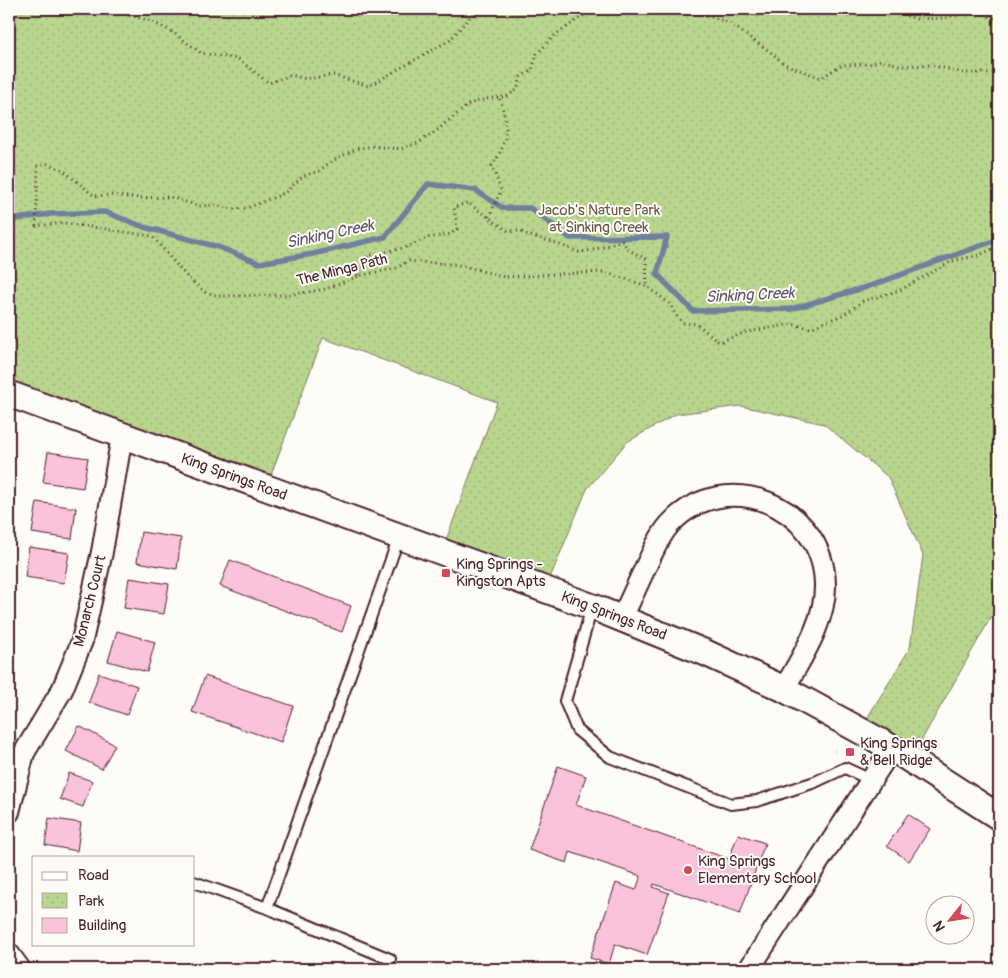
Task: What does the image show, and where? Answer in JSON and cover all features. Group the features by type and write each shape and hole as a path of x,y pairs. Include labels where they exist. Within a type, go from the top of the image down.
{"street":[{"name":"King Springs Road","path":"9,394 622,618 706,653 784,690 892,748 999,817"},
{"name":"Monarch Court","path":"9,812 24,753 62,690 82,640 102,552 122,436"},
{"path":"622,618 659,539 670,524 686,510 702,502 741,495 762,499 781,507 799,522 814,541 822,562 825,585 822,611 810,641 784,690"},
{"path":"749,969 892,748"},
{"path":"9,954 20,969"}],"lane":[{"path":"267,908 399,536"},
{"path":"592,607 564,701 577,730 610,757 731,804 757,801 815,782 845,768 871,780"},
{"path":"195,882 267,908 390,959"}],"path":[{"path":"105,9 151,21 174,33 201,54 238,59 269,83 291,75 306,79 333,74 369,86 450,40 477,9"},
{"name":"The Minga Path","path":"591,9 555,35 538,54 532,70 521,77 517,90 507,96 486,98 469,104 435,132 418,143 401,149 372,146 356,149 330,162 319,171 303,176 285,193 247,208 233,209 215,205 199,206 170,197 137,198 109,194 94,196 63,170 46,163 38,166 36,226 64,223 152,236 189,279 206,292 219,296 289,295 326,289 358,276 396,268 409,261 460,265 504,277 604,272 647,286 670,304 683,323 696,324 719,342 747,332 792,324 810,328 845,314 863,301 900,290 952,261 980,255 994,248 999,248"},
{"path":"682,9 728,22 784,64 821,78 841,65 869,64 881,60 902,66 931,65 964,73 999,73"},
{"path":"893,9 915,19 942,18 978,11 999,21"},
{"path":"489,216 501,190 492,166 502,152 506,130 506,119 499,97"},
{"path":"358,276 368,256 407,247 428,238 451,234 457,229 454,207 468,203 508,231 519,231 579,252 593,250 622,241 630,250 646,259 647,286"}],"green space":[{"name":"Jacob's Nature Park at Sinking Creek","path":"9,9 999,9 999,603 916,750 866,720 910,648 923,555 888,477 824,424 741,406 676,414 627,442 587,489 545,590 442,551 497,402 323,338 270,477 9,381"}],"building":[{"path":"48,452 88,458 83,488 43,482"},
{"path":"37,502 76,508 72,539 32,533"},
{"path":"141,532 181,538 177,569 137,562"},
{"path":"29,547 69,553 64,583 25,577"},
{"path":"230,560 351,606 342,632 220,586"},
{"path":"129,578 169,584 164,614 124,608"},
{"path":"117,631 155,642 147,672 108,661"},
{"path":"99,673 137,686 127,715 89,702"},
{"path":"205,676 293,706 281,742 192,712"},
{"path":"79,726 115,745 102,769 66,751"},
{"name":"King Springs Elementary School","path":"558,766 586,776 576,805 729,859 738,834 765,843 740,914 654,884 653,887 669,893 647,955 615,944 609,964 590,958 616,883 636,890 641,876 570,852 567,863 529,850"},
{"path":"69,773 92,781 83,807 60,799"},
{"path":"908,814 930,829 909,861 887,846"},
{"path":"49,818 81,823 77,851 45,845"}],"waterway":[{"name":"Sinking Creek","path":"9,220 50,214 105,212 144,227 218,247 259,263 313,254 385,237 428,184 475,190 503,208 530,208 570,238 667,237 657,274 693,311 791,309 870,286 999,239"}],"place":[{"name":"King Springs - Kingston Apts","path":"446,573"},
{"name":"King Springs & Bell Ridge","path":"850,752"},
{"name":"King Springs Elementary School","path":"688,870"}]}
